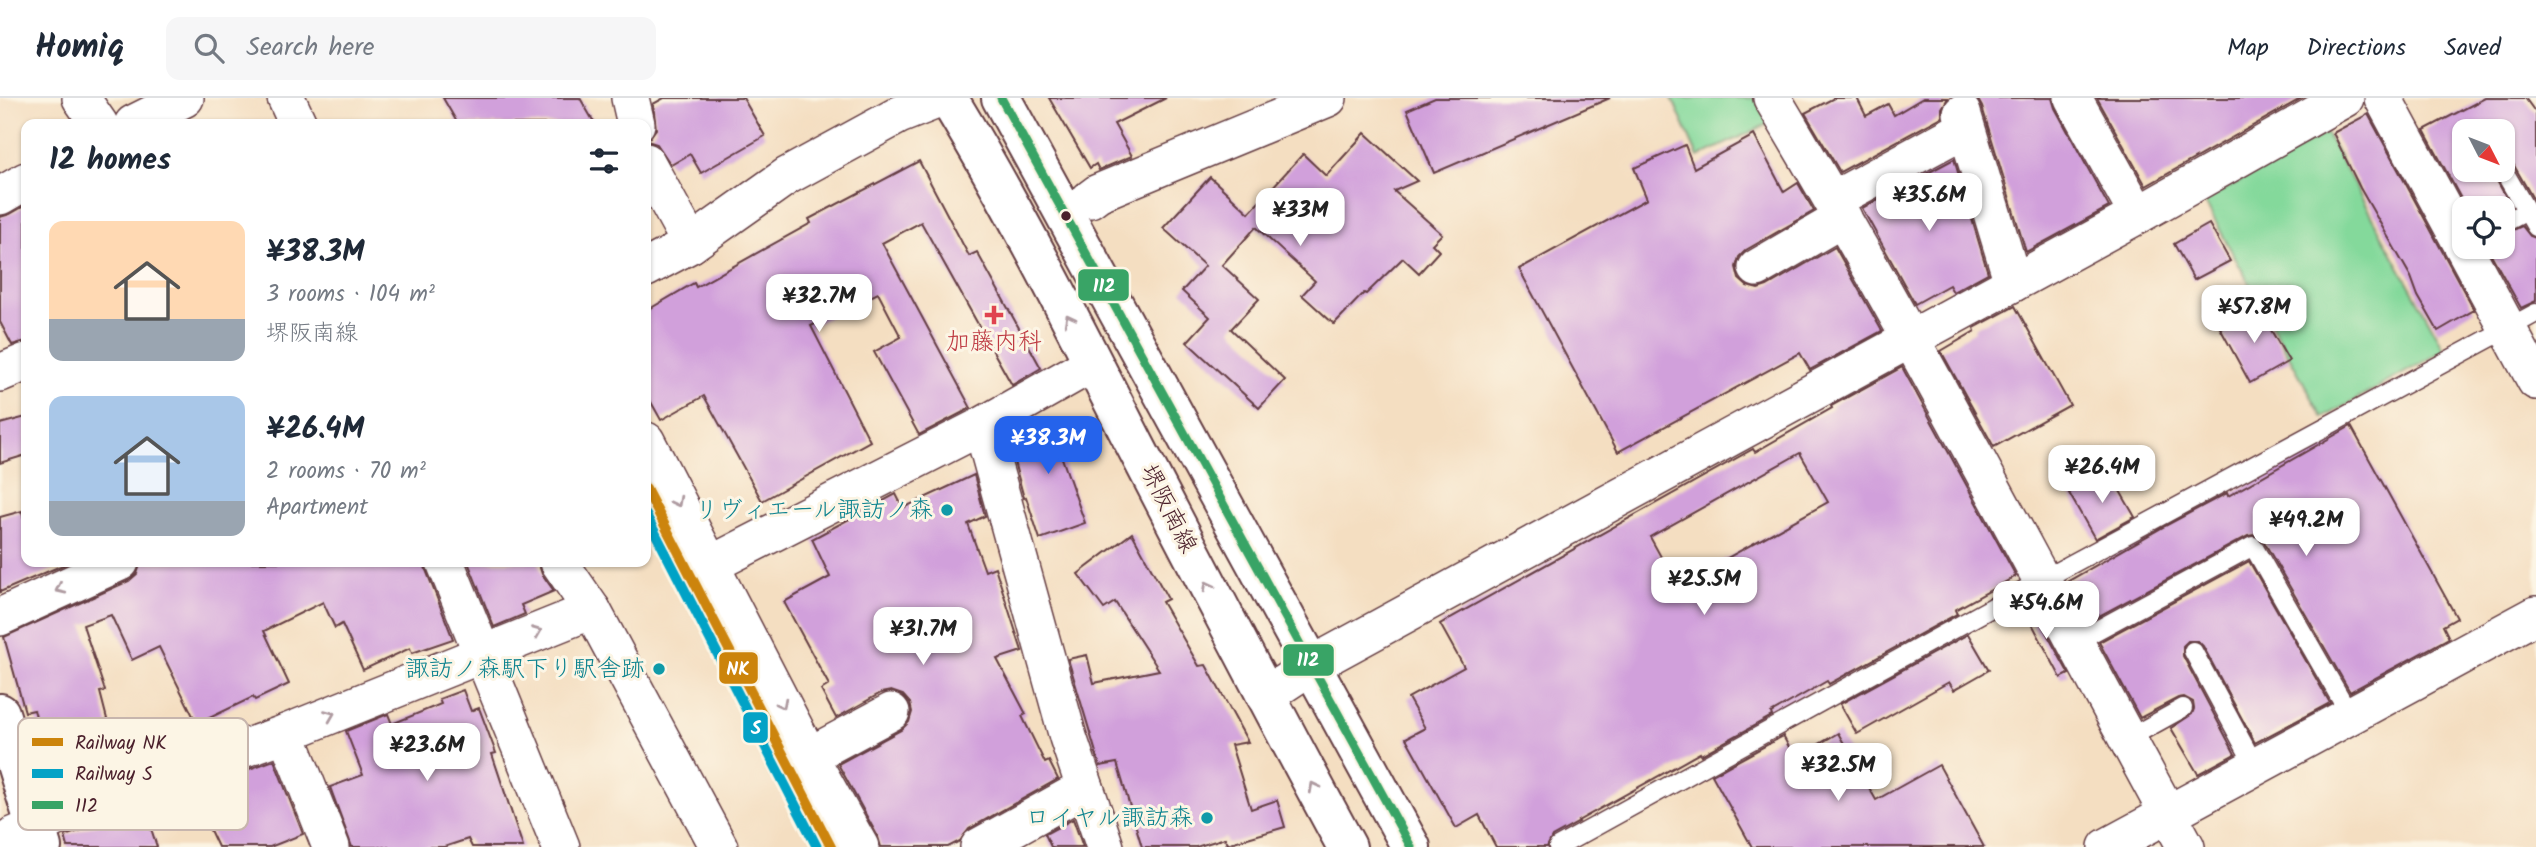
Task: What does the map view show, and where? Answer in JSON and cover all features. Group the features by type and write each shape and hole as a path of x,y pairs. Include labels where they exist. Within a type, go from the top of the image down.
{"main road":[{"name":"堺阪南線","path":"945,98 978,148 1347,847"},
{"name":"堺阪南線","path":"1001,98 1411,847"},
{"path":"0,713 18,768"}],"street":[{"path":"81,98 96,119"},
{"path":"143,119 185,98"},
{"path":"286,98 296,119"},
{"path":"630,98 635,119"},
{"path":"651,265 691,244 787,176 899,115 945,98"},
{"path":"1090,199 1098,193 1328,98"},
{"path":"1772,98 1911,338 2186,847"},
{"path":"2073,98 2137,215"},
{"path":"1265,696 1312,665 2137,215 2345,98"},
{"path":"2383,98 2452,224"},
{"path":"1757,268 1964,120 2013,283"},
{"path":"651,171 691,244"},
{"path":"0,196 21,184"},
{"path":"2474,259 2522,320 2536,380"},
{"path":"709,565 982,426 1093,363"},
{"path":"0,373 21,364"},
{"path":"982,426 1068,737 1105,847"},
{"path":"651,451 809,756 860,847"},
{"path":"0,617 109,567"},
{"path":"447,567 561,847"},
{"path":"562,567 592,610 719,847"},
{"path":"248,749 592,610"},
{"path":"2107,847 2536,615"},
{"path":"809,756 891,712"},
{"path":"286,733 318,843"},
{"path":"979,847 1085,788"},
{"path":"0,845 40,836"}],"lane":[{"path":"2510,182 2536,227"},
{"path":"2515,217 2527,211"},
{"path":"1558,847 2042,580 2522,320"},
{"path":"2075,642 2253,546 2350,715"},
{"path":"2193,651 2255,766"},
{"path":"2127,739 2183,708"}],"green space":[{"path":"1672,98 1759,98 1774,121 1698,157"},
{"path":"2326,133 2445,350 2323,418 2204,201"}],"building":[{"path":"443,98 580,98 592,119 455,119"},
{"path":"664,98 743,98 765,136 701,173 690,154 671,165 657,144 651,142 651,136 656,129 653,104"},
{"path":"1049,98 1166,98 1114,124 1132,156 1099,170 1096,164 1090,168"},
{"path":"1435,98 1610,98 1434,173 1407,110"},
{"path":"1834,98 1857,98 1866,116 1888,104 1894,115 1923,98 1948,98 1942,108 1942,117 1840,172 1805,113"},
{"path":"1977,98 2052,98 2109,207 2026,252"},
{"path":"2097,98 2302,98 2146,186"},
{"path":"2485,98 2525,98 2536,113 2536,204 2515,167 2515,119 2452,119 2452,182 2424,130"},
{"path":"2368,114 2474,310 2438,331 2333,133"},
{"path":"1365,133 1417,181 1394,191 1442,234 1432,244 1439,251 1419,273 1403,258 1334,324 1302,295 1315,281 1256,227 1222,265 1259,299 1231,329 1285,380 1259,408 1187,342 1210,317 1182,291 1205,266 1163,228 1210,177 1249,213 1303,154 1326,176"},
{"path":"1754,135 1784,192 1798,183 1814,211 1746,250 1739,257 1736,267 1739,279 1747,286 1758,289 1767,286 1835,247 1882,331 1810,370 1800,353 1618,452 1519,269 1647,199 1634,168 1685,145 1694,168"},
{"path":"1954,159 1988,273 1953,292 1949,285 1915,304 1862,208"},
{"path":"919,161 969,256 977,252 1041,368 1012,385 921,222 882,243 971,408 919,435 874,352 901,337 878,293 811,326 870,441 762,501 704,396 661,420 651,402 651,308 694,283 696,287 811,223 809,219"},
{"path":"2452,182 2498,182 2505,196 2460,196"},
{"path":"21,208 21,342 12,345 0,322 0,217"},
{"path":"2209,224 2230,261 2194,280 2174,244"},
{"path":"2522,226 2530,236 2536,238 2536,301 2521,308 2494,259 2515,259 2515,229"},
{"path":"2015,306 2070,405 1994,447 1941,351 1975,331 1974,328"},
{"path":"2258,308 2289,361 2250,383 2220,328"},
{"path":"1902,367 2016,576 1955,610 1957,614 1829,684 1827,681 1771,713 1772,716 1578,821 1552,837 1547,847 1496,847 1479,815 1456,828 1406,738 1425,728 1408,698 1464,667 1440,624 1753,449 1755,452 1832,408 1831,406","holes":["1800,453 1828,502 1677,586 1650,537"]},
{"path":"21,418 21,457 0,463 0,424"},
{"path":"1049,421 1054,434 1074,422 1087,444 1062,458 1085,523 1040,539 1026,497 1024,498 1007,436"},
{"path":"2351,426 2457,618 2443,626 2449,638 2350,692 2263,540 2254,535 2088,622 2067,582 2165,526 2227,493 2228,496"},
{"path":"2108,470 2135,517 2095,539 2069,493"},
{"path":"974,475 985,516 968,524 985,571 995,567 1022,651 997,659 1026,714 1022,716 1045,763 1049,761 1058,779 969,829 960,841 948,847 881,847 838,764 901,730 909,722 912,712 910,703 903,695 891,691 881,693 836,718 821,690 829,685 784,602 830,577 812,539 896,494 903,508"},
{"path":"21,511 21,567 58,567 0,592 0,517"},
{"path":"1132,533 1168,599 1162,602 1199,666 1206,665 1248,742 1231,745 1251,809 1277,800 1285,827 1227,844 1225,838 1196,847 1142,847 1117,763 1100,766 1068,659 1087,655 1094,683 1159,670 1115,602 1104,609 1078,574"},
{"path":"2249,561 2330,703 2255,743 2203,646 2198,641 2188,641 2183,646 2183,656 2235,754 2198,774 2171,728 2192,714 2193,702 2184,697 2178,698 2140,718 2099,642"},
{"path":"139,567 425,567 453,639 412,653 410,648 363,670 342,624 335,628 323,602 264,631 289,684 255,700 253,697 209,718 194,718 159,647 132,660 111,615 83,625 105,691 100,692 107,718 36,718 34,710 25,712 4,637 129,581 137,574"},
{"path":"470,567 540,567 554,591 521,605 525,614 494,627"},
{"path":"2030,603 2069,674 2061,678 2023,607"},
{"path":"1968,634 1989,670 1954,690 1949,682 1857,734 1840,704"},
{"path":"463,690 471,711 479,708 496,753 492,754 523,847 472,847 468,839 444,847 352,847 330,787 363,775 346,731 388,714 392,724 441,704 439,699"},
{"path":"1838,733 1876,800 1939,765 1984,847 1752,847 1712,775 1783,736 1795,758"},
{"path":"274,760 303,834 270,847 218,847 210,830 248,830 248,769"},
{"path":"1073,819 1083,847 1051,847 1045,834"},
{"path":"81,830 151,830 157,847 68,847 65,836"}],"rail line":[{"name":"NK","path":"651,499 831,847"},
{"name":"S","path":"651,525 817,847"}],"transit line":[{"name":"112","path":"1001,98 1411,847"}],"place":[{"name":"加藤内科","path":"994,315"},
{"name":"リヴィエール諏訪ノ森","path":"947,510"},
{"name":"諏訪ノ森駅下り駅舎跡","path":"659,669"},
{"name":"ロイヤル諏訪森","path":"1207,818"}]}
